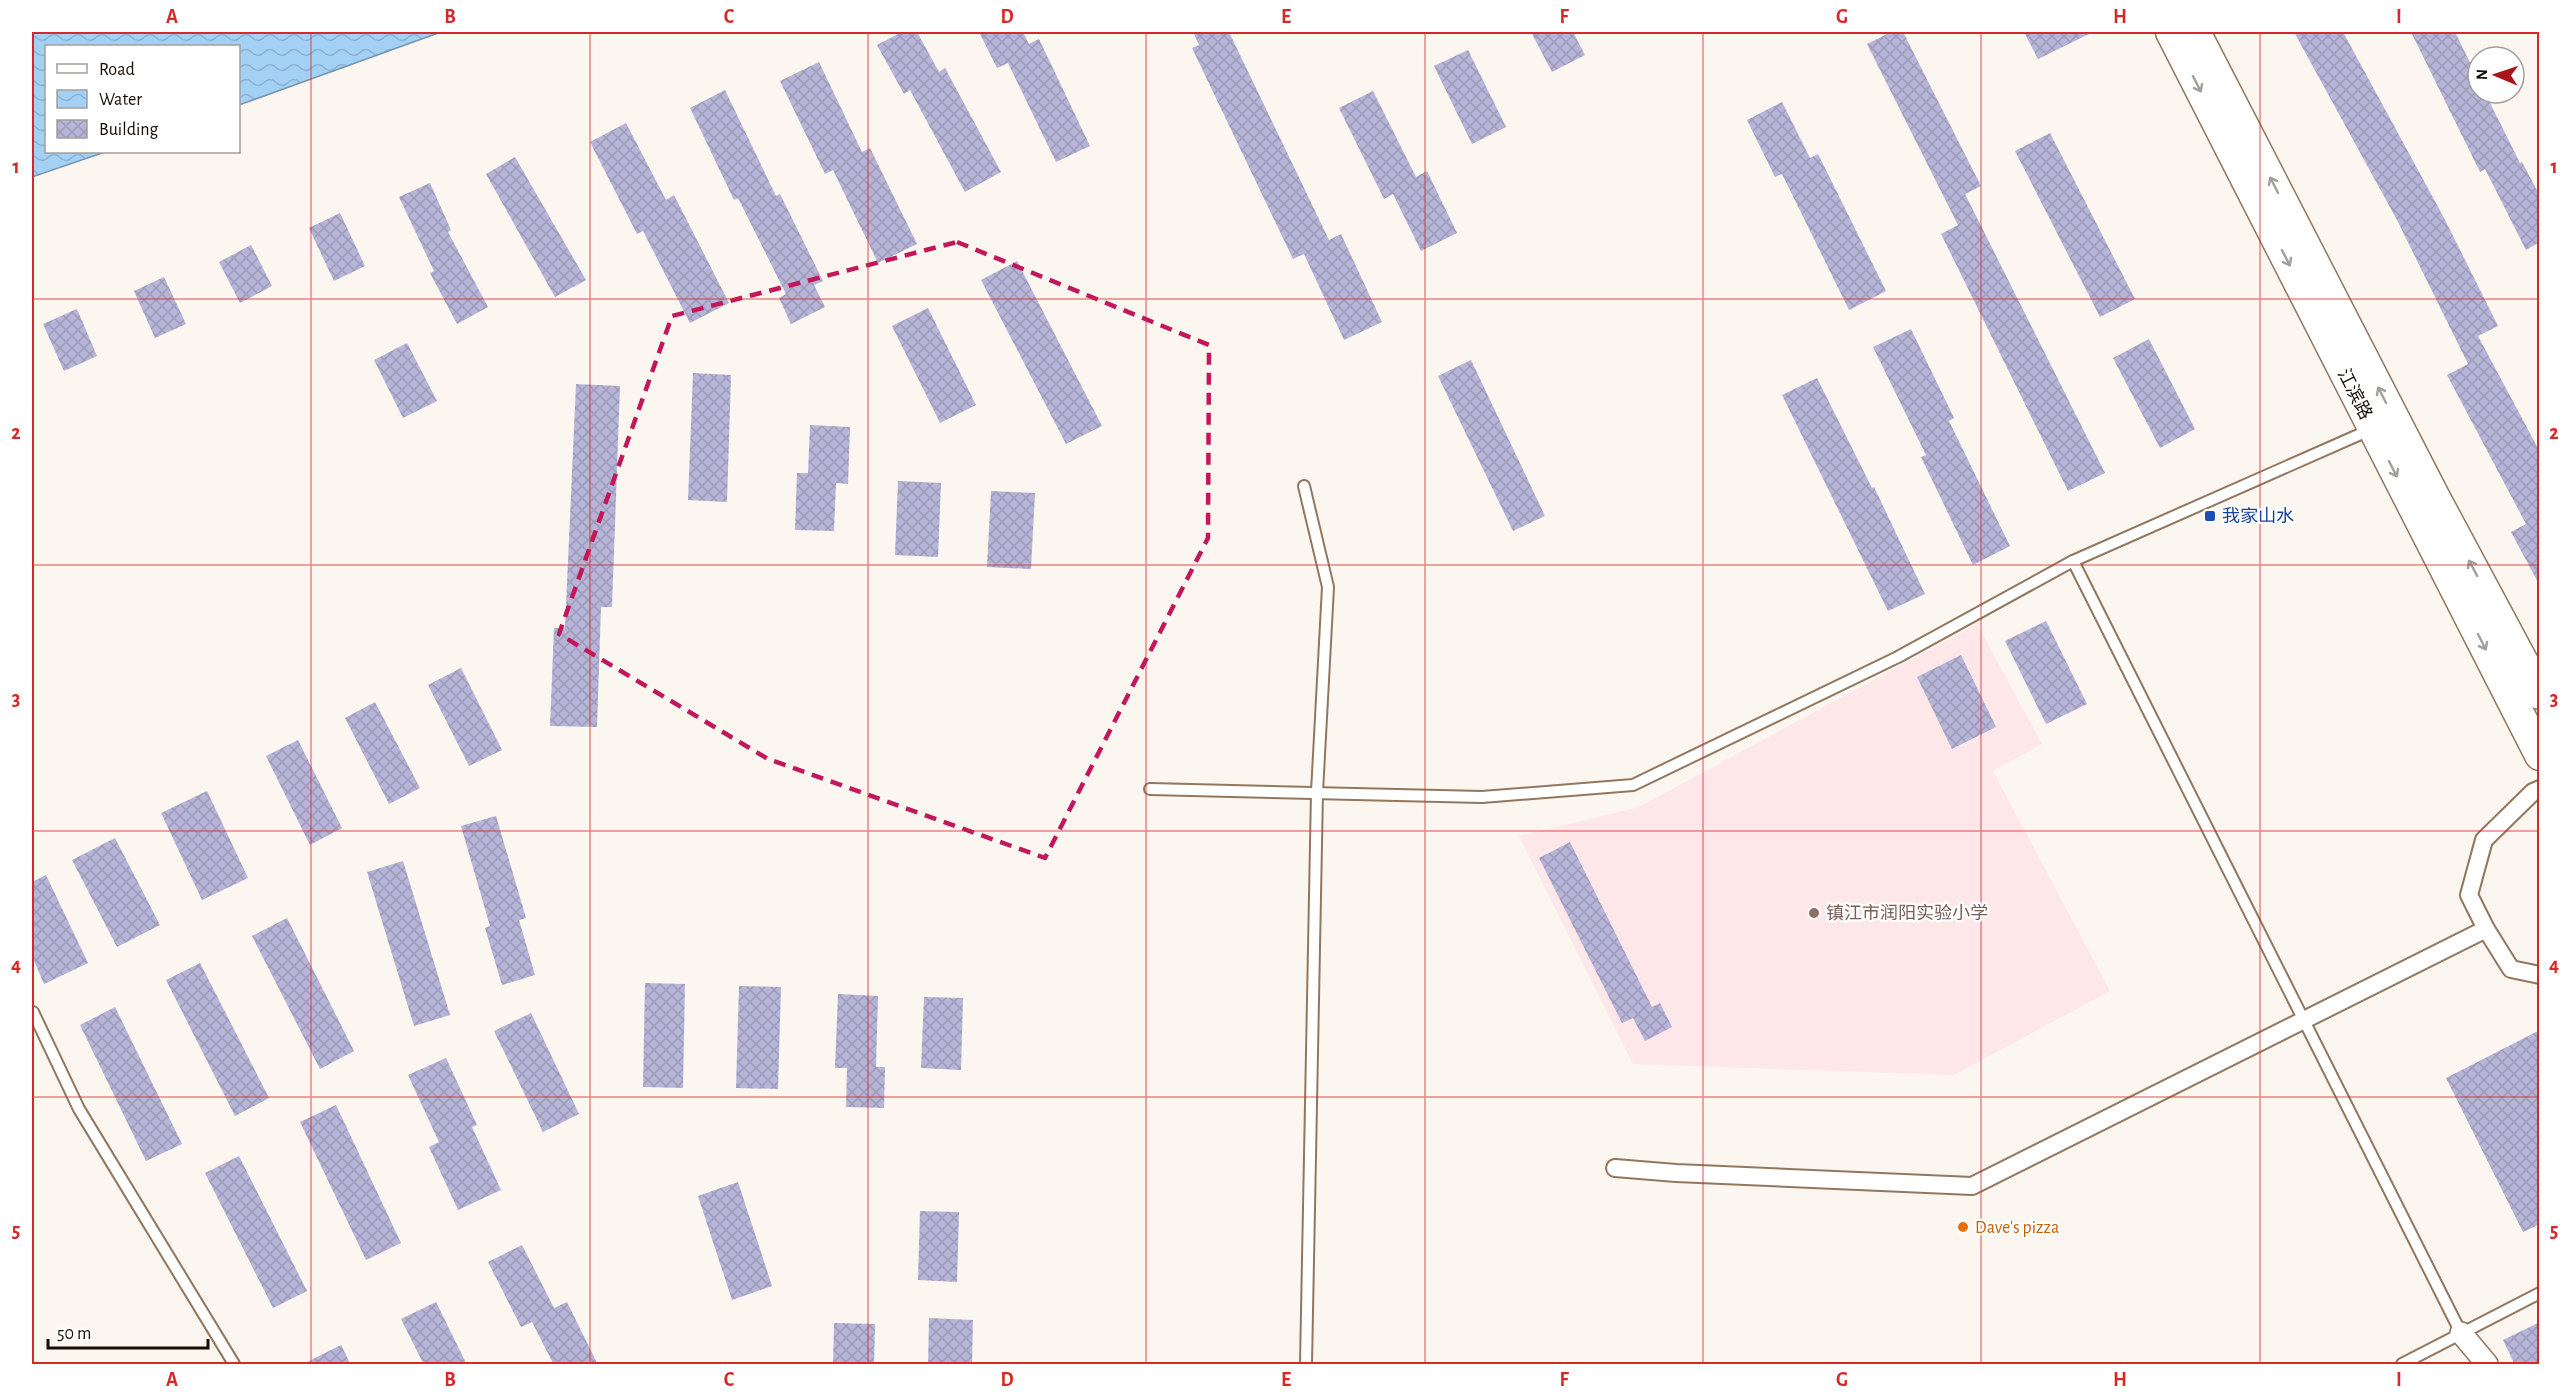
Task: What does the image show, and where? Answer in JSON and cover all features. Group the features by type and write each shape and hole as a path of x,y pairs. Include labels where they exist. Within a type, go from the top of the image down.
{"main road":[{"name":"江滨路","path":"2183,33 2372,429 2540,755"},
{"name":"江滨路","path":"2183,33 2540,694"}],"street":[{"path":"2540,789 2533,792 2484,840 2469,895 2486,929 2511,969 2540,975"},
{"path":"1615,1168 1676,1173 1972,1186 2486,929"},
{"path":"2462,1333 2487,1365"}],"lane":[{"path":"1150,789 1482,796 1633,785 1898,657 2073,561 2372,429"},
{"path":"1304,486 1328,587 1317,792 1306,1365"},
{"path":"2073,561 2462,1333"},
{"path":"33,1012 80,1109 234,1365"},
{"path":"2402,1365 2540,1293"}],"highlighted area":[{"path":"957,242 1209,345 1208,538 1045,858 768,759 559,634 672,316"}],"shaded area":[{"name":"镇江市润阳实验小学","path":"1977,624 2042,744 1993,771 2110,991 1954,1075 1633,1064 1519,836 1639,807"}],"water":[{"path":"32,32 441,32 240,105 240,45 45,45 45,153 102,153 32,177"}],"building":[{"path":"902,32 917,32 939,72 945,68 1001,172 965,192 910,90 904,94 877,45"},
{"path":"979,32 1023,32 1029,44 1039,39 1090,146 1056,162 1008,63 997,68"},
{"path":"1193,32 1229,32 1329,240 1341,234 1382,322 1344,340 1304,254 1293,259 1192,48 1199,45"},
{"path":"1531,32 1573,32 1585,55 1552,72"},
{"path":"1891,32 1903,32 1981,186 1965,194 2105,473 2068,491 1941,234 1958,225 1867,44"},
{"path":"2024,32 2093,32 2038,59"},
{"path":"2294,32 2343,32 2443,216 2498,326 2478,336 2540,452 2540,586 2511,532 2526,524 2447,375 2468,364 2397,220"},
{"path":"2411,32 2455,32 2466,54 2466,105 2491,105 2520,163 2522,162 2540,196 2540,242 2526,250 2485,169 2480,172"},
{"path":"1468,50 1506,127 1472,144 1434,66"},
{"path":"819,62 862,152 870,148 917,244 878,263 833,170 825,174 780,81"},
{"path":"725,90 776,196 780,194 823,281 814,285 825,307 791,324 779,298 786,294 738,198 734,200 690,108"},
{"path":"1373,91 1416,177 1427,171 1457,233 1421,251 1393,194 1384,199 1339,108"},
{"path":"1782,102 1810,158 1818,154 1886,291 1849,310 1782,174 1775,177 1747,120"},
{"path":"626,123 666,200 674,195 729,303 690,323 643,231 637,234 590,142"},
{"path":"2050,133 2135,299 2100,317 2015,151"},
{"path":"515,157 586,280 555,297 486,174"},
{"path":"430,183 451,230 448,232 488,307 457,324 430,273 434,271 399,197"},
{"path":"340,213 365,266 334,281 309,228"},
{"path":"251,245 272,286 240,303 219,262"},
{"path":"1017,261 1102,426 1066,444 981,280"},
{"path":"164,277 186,324 155,338 134,291"},
{"path":"928,308 976,405 940,423 892,326"},
{"path":"77,309 97,356 64,371 43,324"},
{"path":"1911,329 1954,418 1949,421 2010,546 1973,565 1921,457 1926,455 1873,347"},
{"path":"2149,339 2195,429 2160,448 2113,358"},
{"path":"407,343 437,401 403,418 374,360"},
{"path":"1471,360 1545,516 1513,531 1438,376"},
{"path":"693,373 731,375 727,502 688,500"},
{"path":"1817,378 1872,488 1874,487 1925,594 1888,611 1782,395"},
{"path":"576,384 620,386 612,607 601,607 597,727 550,726 554,628 565,628"},
{"path":"810,425 850,427 848,484 836,483 834,531 795,530 797,473 808,473"},
{"path":"898,481 941,483 938,557 895,555"},
{"path":"991,491 1035,493 1031,569 987,567"},
{"path":"2046,621 2087,704 2046,724 2005,641"},
{"path":"1961,655 1996,727 1952,749 1917,677"},
{"path":"461,668 502,750 469,766 428,685"},
{"path":"375,702 420,788 389,804 345,718"},
{"path":"298,740 342,828 310,845 266,756"},
{"path":"207,791 248,878 202,900 161,813"},
{"path":"496,816 526,918 519,920 535,975 502,985 485,928 490,926 461,826"},
{"path":"115,838 160,925 117,947 72,860"},
{"path":"1570,842 1652,1007 1660,1003 1672,1027 1645,1041 1633,1018 1622,1023 1539,858"},
{"path":"403,861 450,1015 414,1026 367,872"},
{"path":"46,875 88,963 44,984 32,956 32,882"},
{"path":"287,918 354,1051 320,1069 252,936"},
{"path":"200,963 269,1098 235,1116 166,980"},
{"path":"645,983 685,984 683,1088 643,1087"},
{"path":"739,986 781,987 778,1089 736,1088"},
{"path":"838,994 878,996 876,1067 885,1067 884,1108 846,1107 847,1068 835,1068"},
{"path":"924,997 963,998 961,1070 921,1068"},
{"path":"115,1007 182,1144 146,1161 80,1025"},
{"path":"531,1013 579,1114 543,1132 494,1031"},
{"path":"2540,1030 2540,1224 2523,1232 2446,1078"},
{"path":"446,1058 477,1125 472,1127 501,1190 458,1210 429,1147 439,1142 408,1075"},
{"path":"336,1105 401,1243 366,1260 300,1122"},
{"path":"239,1156 307,1291 273,1308 205,1173"},
{"path":"738,1182 772,1286 732,1300 698,1196"},
{"path":"920,1211 959,1212 957,1282 918,1280"},
{"path":"522,1245 554,1308 567,1302 598,1365 554,1365 532,1322 521,1327 488,1262"},
{"path":"436,1302 467,1365 424,1365 401,1319"},
{"path":"929,1318 973,1320 972,1365 928,1365"},
{"path":"2540,1322 2540,1365 2515,1365 2503,1340"},
{"path":"834,1323 875,1324 874,1365 833,1365"},
{"path":"341,1345 351,1365 301,1365"}],"place":[{"name":"我家山水","path":"2210,516"},
{"name":"镇江市润阳实验小学","path":"1814,913"},
{"name":"Dave's pizza","path":"1963,1227"}]}
